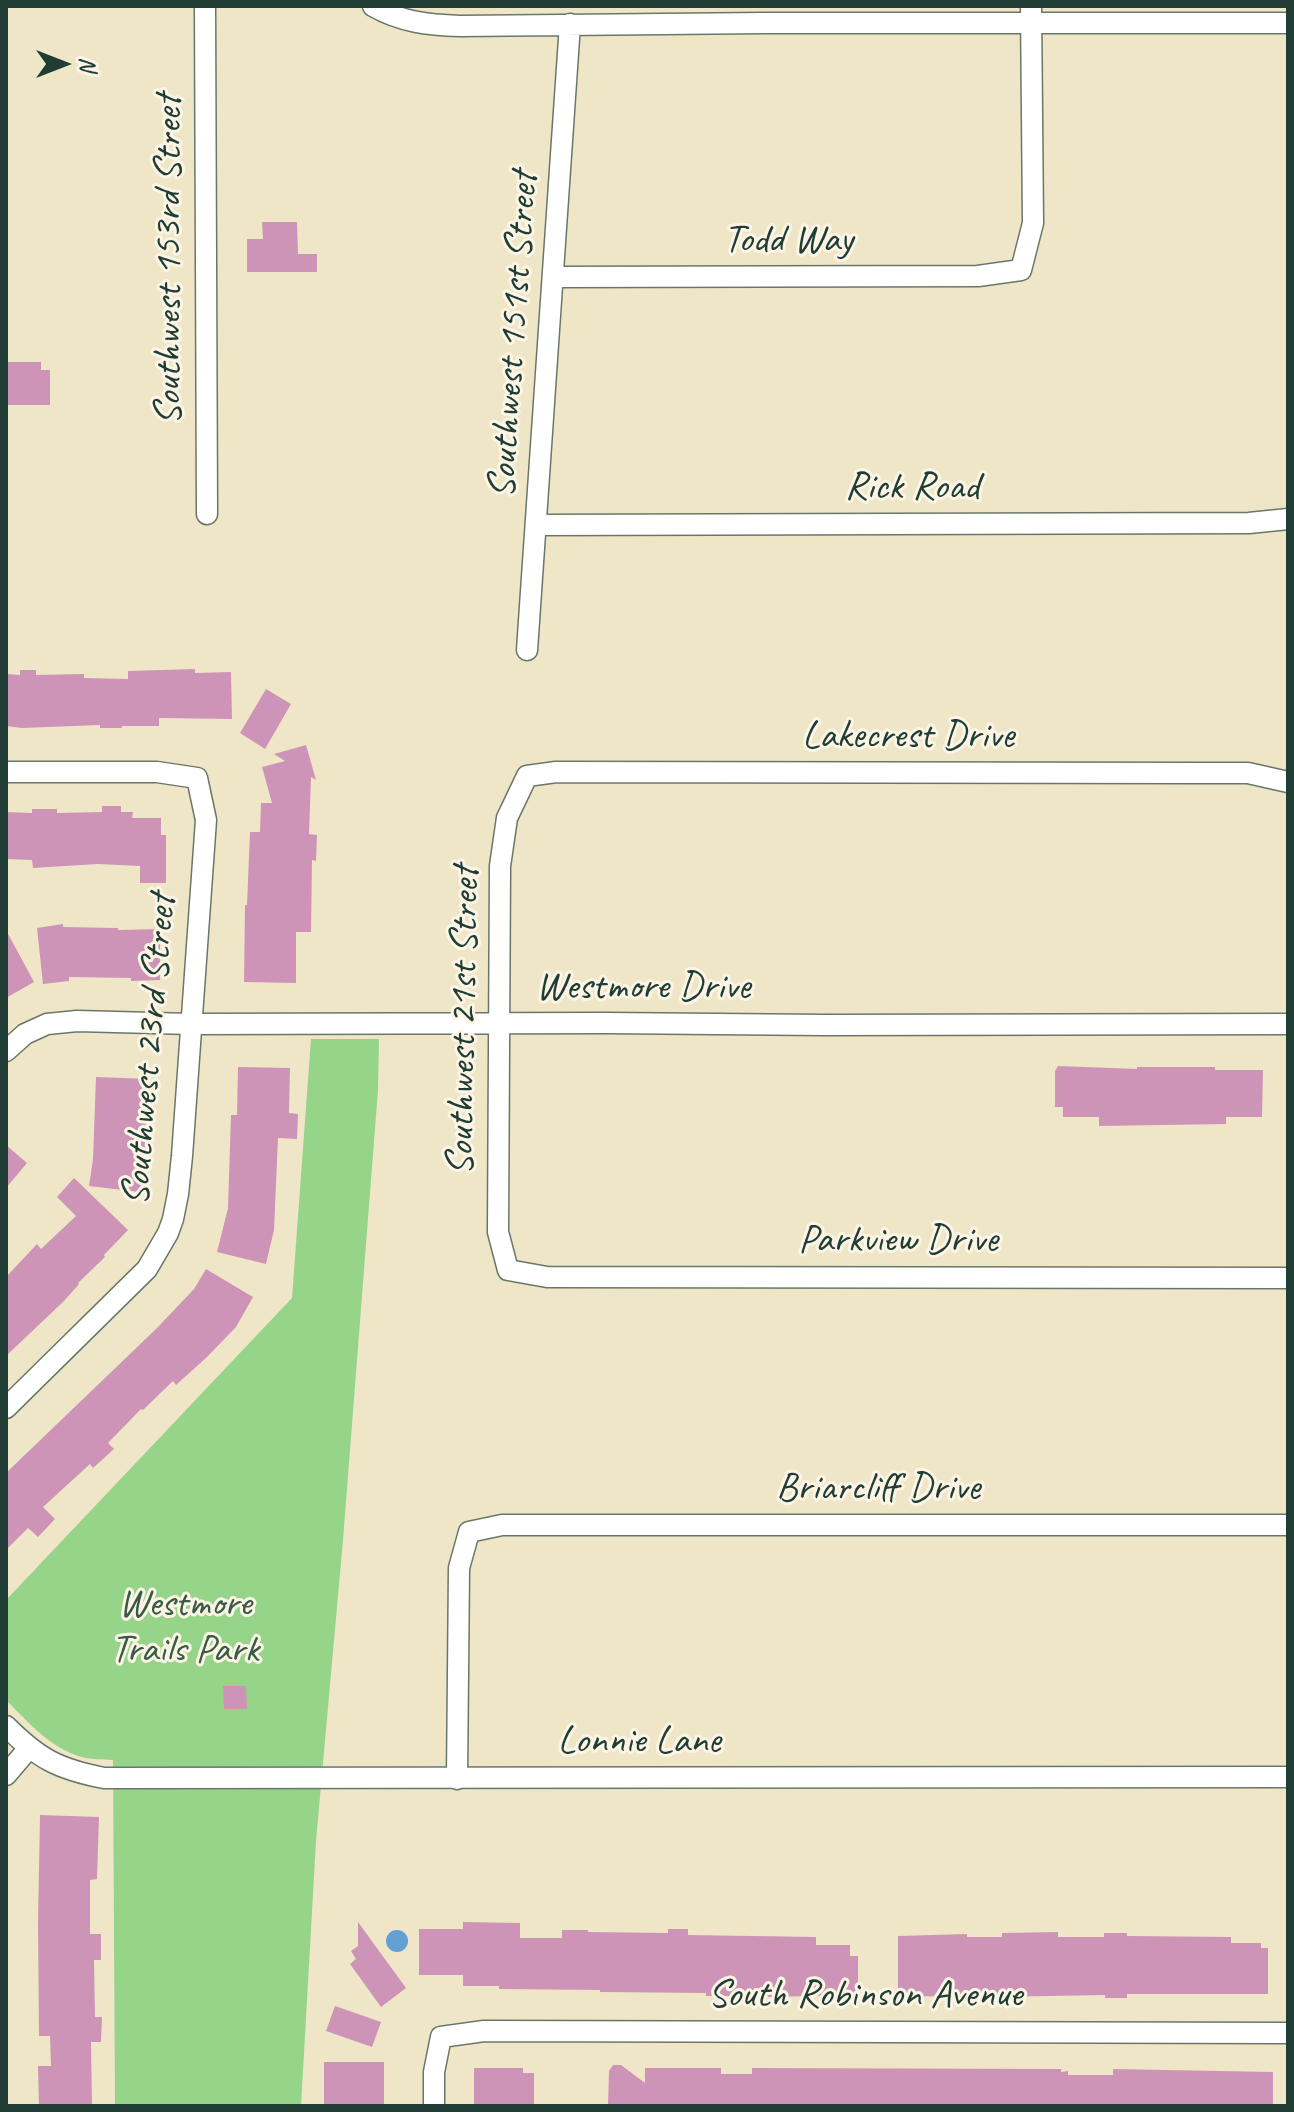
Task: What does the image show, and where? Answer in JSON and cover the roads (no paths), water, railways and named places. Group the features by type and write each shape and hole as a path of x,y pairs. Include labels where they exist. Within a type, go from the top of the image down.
{"street":[{"name":"Southwest 153rd Street","path":"205,6 207,514"},
{"path":"373,6 402,19 434,26 570,24 765,14 1031,15 1288,23"},
{"name":"Todd Way","path":"554,277 978,276 1021,270 1033,223 1031,15"},
{"name":"Southwest 151st Street","path":"527,650 570,24"},
{"name":"Rick Road","path":"537,525 1249,523 1288,519"},
{"name":"Southwest 23rd Street","path":"6,772 157,772 197,778 206,820 178,1194 168,1233 147,1269 6,1408"},
{"name":"Lakecrest Drive","path":"527,776 556,772 1248,773 1288,782"},
{"name":"Southwest 21st Street","path":"508,1270 498,1232 500,866 507,818 527,776"},
{"name":"Westmore Drive","path":"6,1051 25,1034 47,1024 77,1021 191,1024 1288,1024"},
{"name":"Parkview Drive","path":"508,1270 547,1277 1288,1278"},
{"name":"Briarcliff Drive","path":"457,1779 459,1568 469,1532 502,1525 1288,1525"},
{"name":"Lonnie Lane","path":"6,1726 44,1759 63,1768 104,1778 1288,1777"},
{"path":"6,1775 29,1748"},
{"name":"South Robinson Avenue","path":"434,2106 434,2072 441,2037 484,2031 1288,2033"}],"water":[{"path":"397,1930 405,1933 408,1941 405,1949 397,1952 389,1949 386,1941 389,1933"}],"park label":[{"name":"Westmore Trails Park","path":"185,1628"}]}
